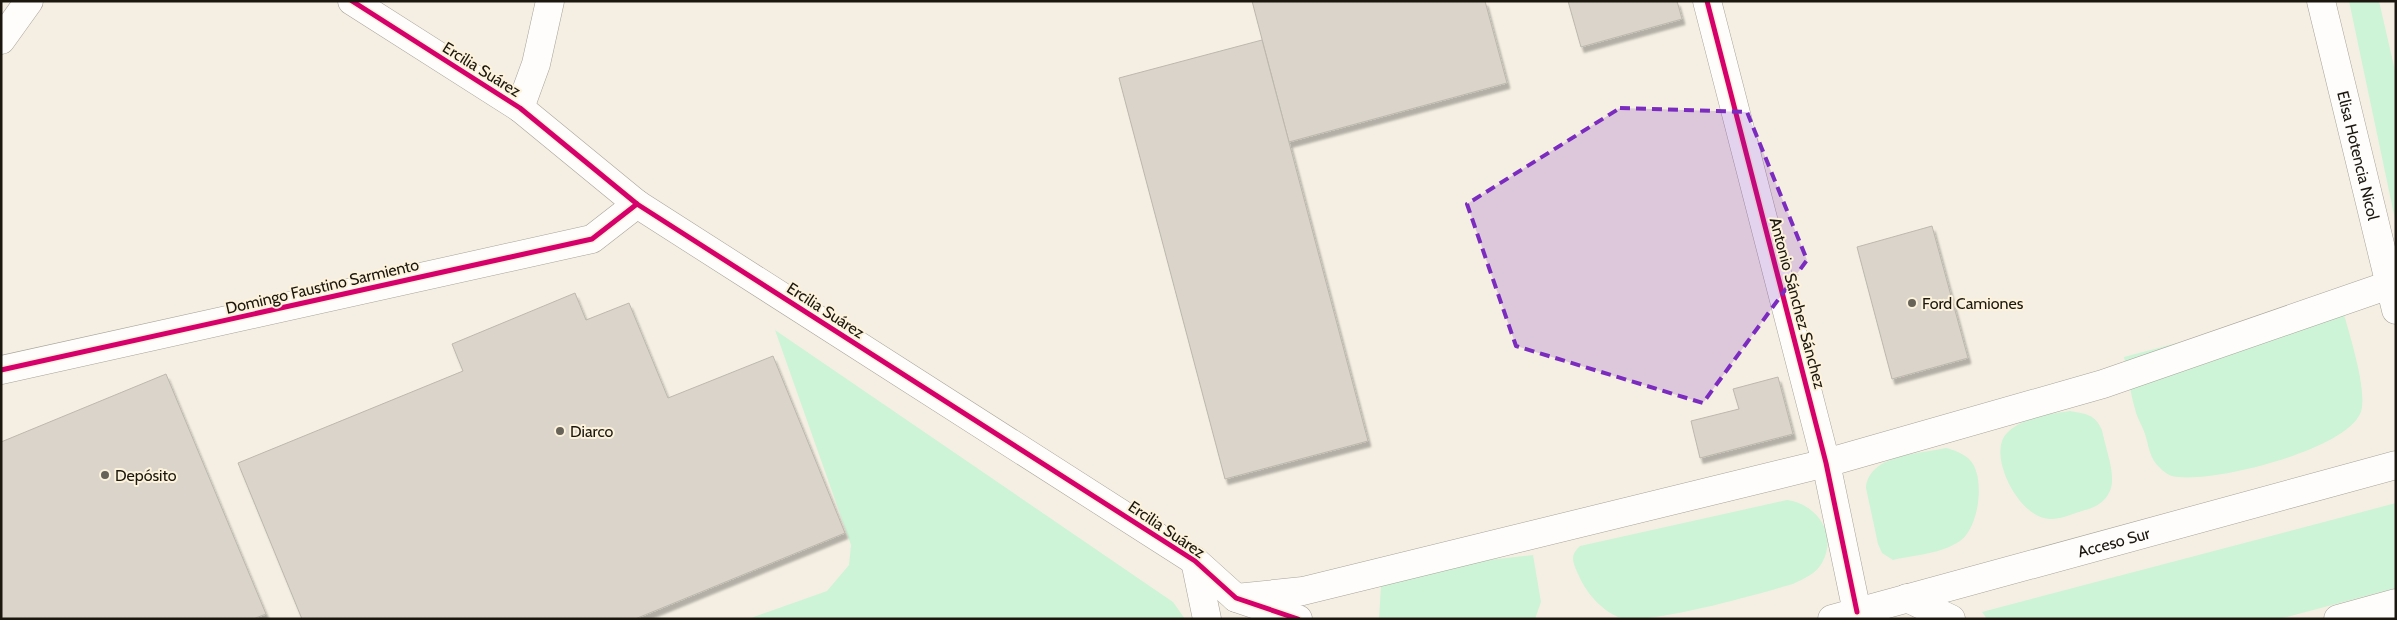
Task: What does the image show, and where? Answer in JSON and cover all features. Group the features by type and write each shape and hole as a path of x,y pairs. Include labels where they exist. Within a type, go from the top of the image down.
{"street":[{"path":"1,40 29,1"},
{"name":"Ercilia Suárez","path":"352,1 520,108 638,204 1196,561 1236,598 1298,619"},
{"path":"520,108 536,64 550,1"},
{"name":"Antonio Sánchez Sánchez","path":"1707,1 1826,463 1844,615"},
{"name":"Elisa Hotencia Nicol","path":"2321,1 2393,297"},
{"name":"Domingo Faustino Sarmiento","path":"1,370 592,239 638,204"},
{"path":"1236,598 1303,591 1826,463 2103,384 2393,297"},
{"name":"Acceso Sur","path":"1844,615 2396,465"},
{"name":"Ercilia Suárez","path":"1196,561 1207,619"},
{"path":"1907,598 1951,619"},
{"path":"2352,617 2396,603"}],"highlighted area":[{"path":"1620,108 1747,112 1807,260 1703,403 1516,346 1467,204"}],"green space":[{"path":"2349,1 2379,1 2396,75 2396,224"},
{"path":"2340,300 2356,358 2362,391 2360,414 2349,428 2329,441 2303,452 2243,470 2190,477 2170,475 2156,464 2151,456 2136,412 2124,357"},
{"path":"775,330 1173,602 1185,619 748,619 827,591 849,565 851,545"},
{"path":"2070,411 2093,418 2102,430 2110,463 2112,482 2107,497 2099,504 2090,509 2049,519 2038,516 2017,497 2003,469 2000,455 2002,443 2007,433 2020,423 2037,417"},
{"path":"1946,448 1964,455 1975,468 1979,490 1976,514 1972,525 1960,541 1944,549 1893,560 1882,553 1878,544 1866,488 1869,477 1876,468 1886,462 1910,454"},
{"path":"1787,500 1807,507 1815,514 1822,522 1828,541 1826,552 1819,567 1809,576 1793,584 1686,612 1625,619 1610,613 1591,596 1582,583 1573,560 1574,553 1580,546"},
{"path":"2396,503 2396,588 2279,619 1987,619 1982,612"},
{"path":"1533,555 1541,602 1535,619 1379,619 1381,586 1395,575 1417,568"}],"building":[{"path":"1252,1 1485,1 1507,83 1289,142"},
{"path":"1568,1 1677,1 1682,19 1581,47"},
{"path":"1262,40 1368,441 1225,479 1119,78"},
{"name":"Ford Camiones","path":"1932,226 1968,358 1892,379 1857,247"},
{"name":"Diarco","path":"575,293 586,320 629,303 668,398 773,356 845,533 635,619 302,619 238,463 463,371 452,344"},
{"name":"Depósito","path":"166,374 266,614 253,619 1,619 1,442"},
{"path":"1778,377 1793,434 1700,458 1691,421 1739,409 1733,389"}],"cycle path":[{"path":"352,1 520,108 637,204 1195,561 1236,598 1298,619"},
{"path":"1707,1 1826,463 1857,612"},
{"path":"1,370 592,239 637,204"}],"place":[{"name":"Ford Camiones","path":"1912,303"},
{"name":"Diarco","path":"560,431"},
{"name":"Depósito","path":"105,475"}]}
